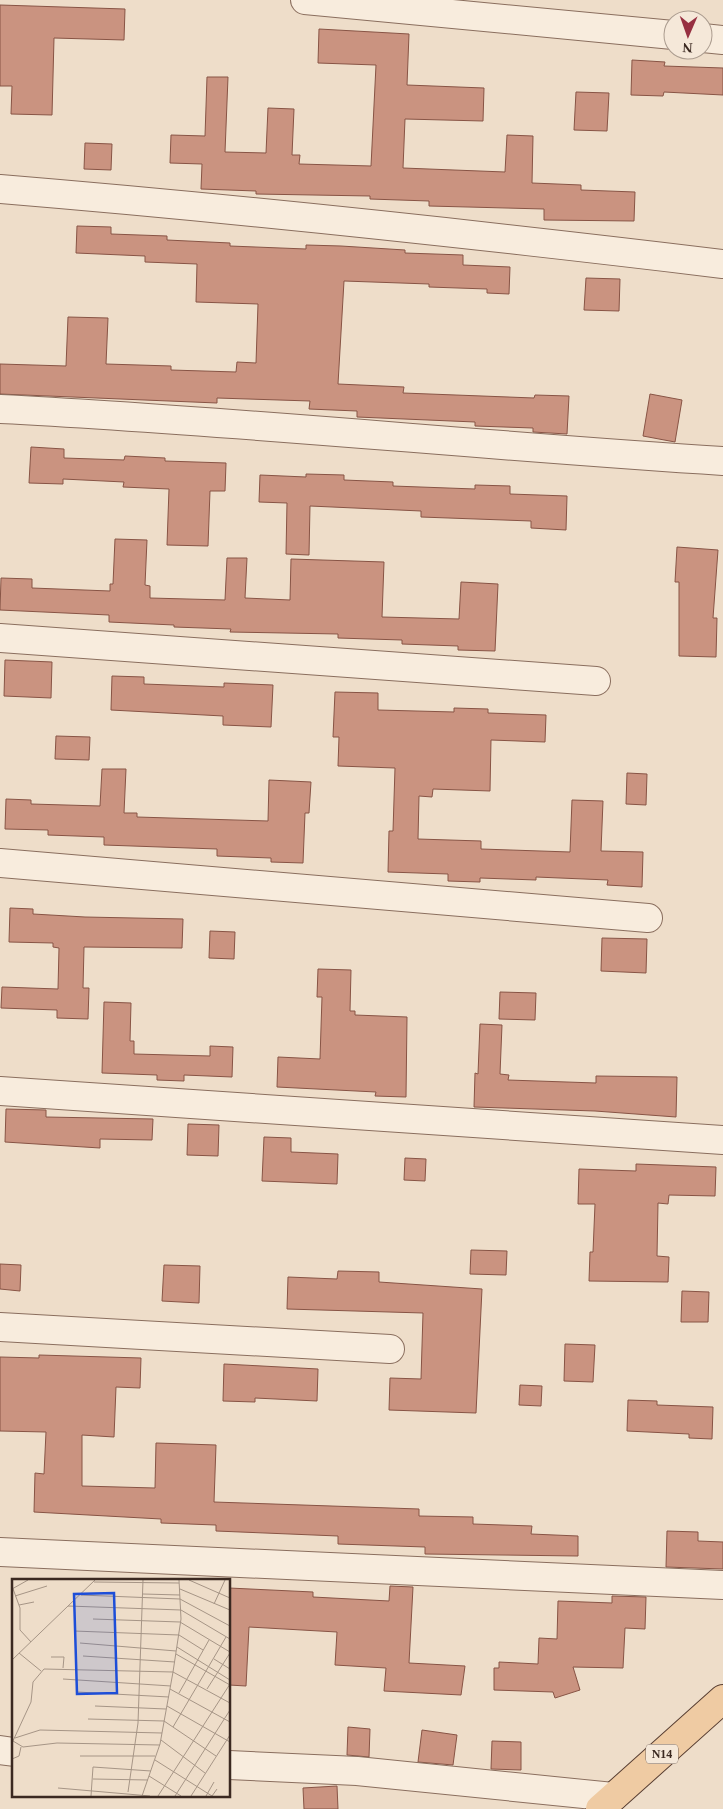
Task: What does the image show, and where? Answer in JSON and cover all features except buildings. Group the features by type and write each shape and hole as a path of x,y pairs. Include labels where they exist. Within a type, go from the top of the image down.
{"main road":[{"name":"N14","path":"607,1803 723,1699"}],"street":[{"path":"305,0 663,34"},
{"path":"0,189 147,201 459,233 723,264"},
{"path":"0,409 136,416 555,450 723,461"},
{"path":"0,638 596,681"},
{"path":"0,863 648,918"},
{"path":"0,1091 723,1140"},
{"path":"0,1327 390,1349"},
{"path":"0,1552 723,1585"},
{"path":"230,1765 356,1771 607,1803"}]}
